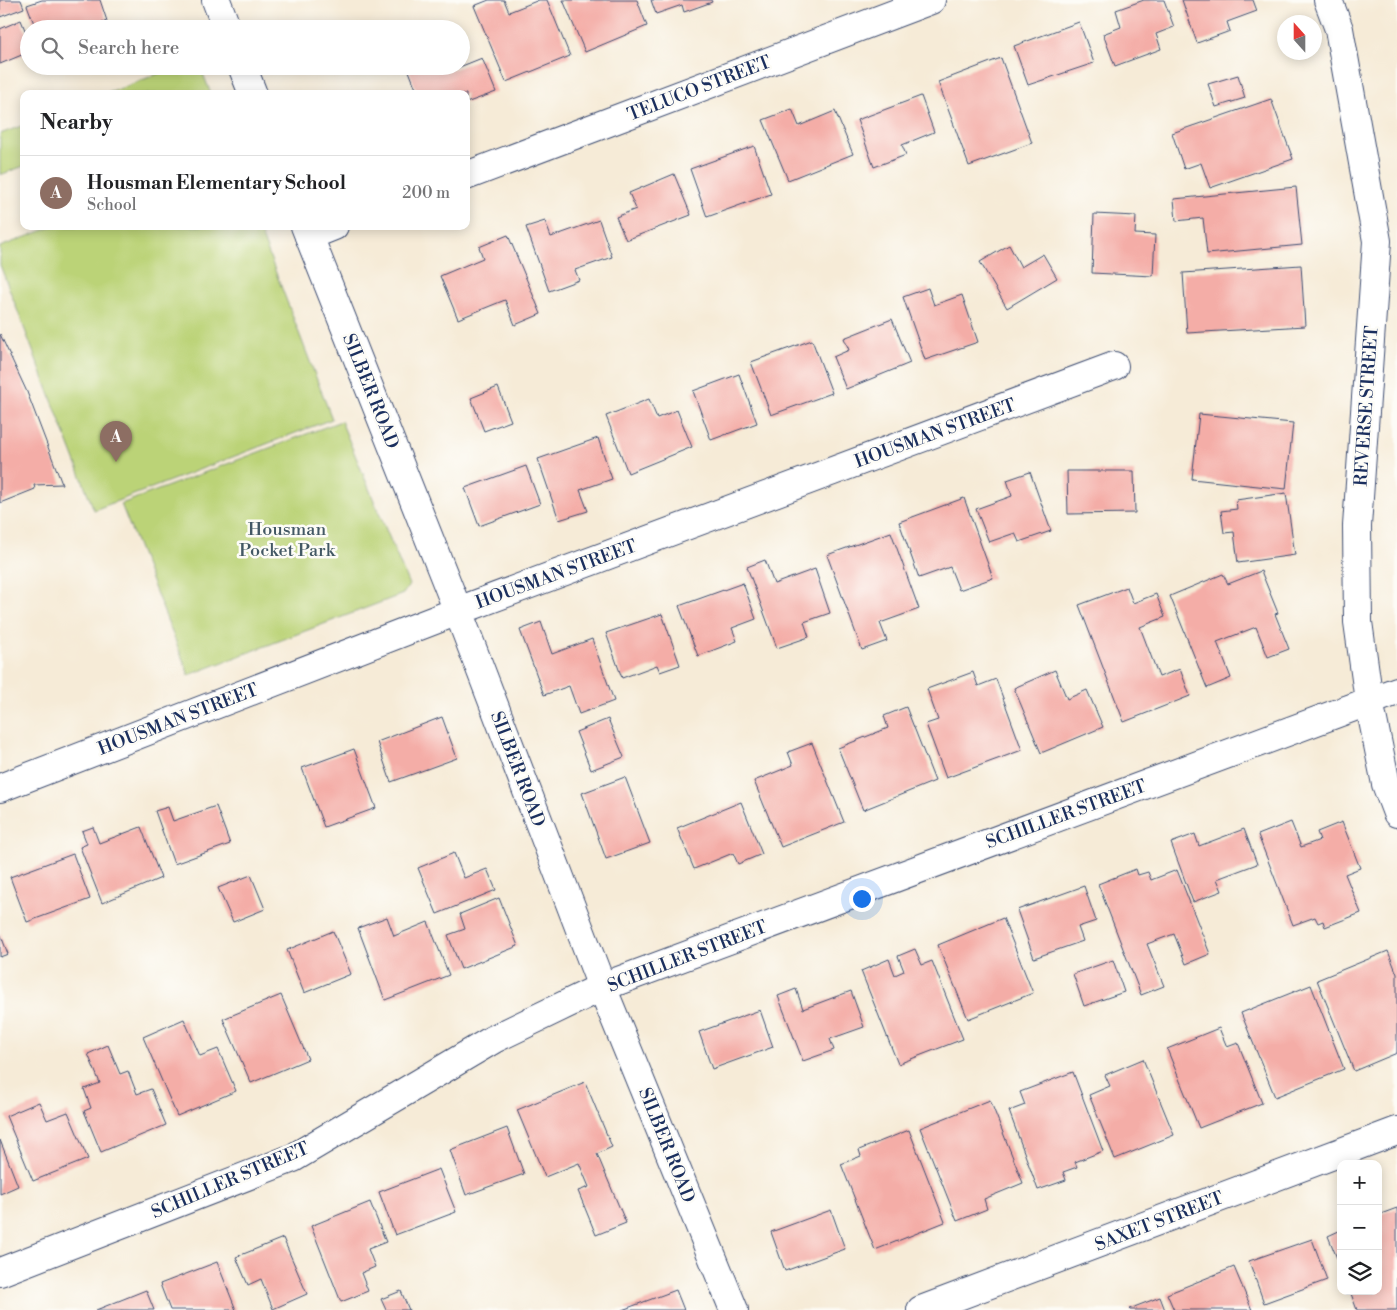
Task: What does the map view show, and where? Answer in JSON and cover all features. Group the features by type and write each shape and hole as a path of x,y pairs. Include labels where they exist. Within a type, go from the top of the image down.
{"street":[{"path":"216,0 224,20"},
{"name":"TELUCO STREET","path":"470,174 931,0"},
{"name":"REVERSE STREET","path":"1328,0 1339,29 1387,239 1357,526 1358,622 1369,701 1386,784 1397,813"},
{"path":"246,75 251,90"},
{"name":"SILBER ROAD","path":"316,230 458,611 602,987 734,1310"},
{"name":"HOUSMAN STREET","path":"0,788 458,611 1114,366"},
{"name":"SCHILLER STREET","path":"0,1272 293,1158 494,1039 602,987 1397,691"},
{"name":"SAXET STREET","path":"921,1310 1397,1131"}],"green space":[{"path":"155,75 204,75 209,90 116,90"},
{"path":"20,126 20,168 0,175 0,134"},
{"path":"44,230 260,230 332,419 94,510 0,265 0,247"},
{"name":"Housman Pocket Park","path":"341,421 409,585 403,594 189,675 121,504"}],"building":[{"path":"0,0 21,0 24,8 0,17"},
{"path":"42,0 100,0 107,20 33,20 27,5"},
{"path":"489,0 504,0 509,12 539,0 547,0 570,56 506,82 474,6"},
{"path":"563,0 637,0 647,26 585,52"},
{"path":"651,0 711,0 712,2 684,12 682,5 656,14"},
{"path":"1144,0 1164,0 1174,27 1156,34 1161,49 1115,66 1103,34 1121,27 1116,10"},
{"path":"1182,0 1253,0 1257,11 1227,22 1230,31 1197,43"},
{"path":"20,20 20,56 0,64 0,29"},
{"path":"1079,22 1094,63 1028,85 1014,46"},
{"path":"482,58 496,92 470,102 470,90 416,90 411,75 470,75 470,63"},
{"path":"1001,58 1032,143 969,166 938,82"},
{"path":"1238,75 1245,98 1216,107 1208,84"},
{"path":"921,96 934,132 902,145 906,155 874,167 857,120"},
{"path":"1271,99 1293,159 1210,188 1201,163 1184,169 1172,133"},
{"path":"792,109 799,126 835,111 853,154 788,180 763,120"},
{"path":"754,146 771,194 707,217 690,169"},
{"path":"674,174 691,215 626,240 616,217 636,209 629,193"},
{"path":"1296,187 1302,245 1207,254 1203,218 1176,221 1174,199"},
{"path":"1094,214 1136,216 1135,234 1155,235 1153,276 1092,273"},
{"path":"599,220 612,257 575,270 579,280 549,291 526,227 545,221 551,237"},
{"path":"508,235 541,314 515,325 505,300 458,319 440,276 483,258 479,247"},
{"path":"1009,245 1021,267 1043,254 1057,278 1007,308 980,262"},
{"path":"1301,265 1305,326 1187,333 1183,273"},
{"path":"928,288 934,305 962,295 978,342 925,360 903,297"},
{"path":"892,319 910,363 846,389 833,357 849,350 844,338"},
{"path":"0,334 27,392 62,484 34,485 35,489 0,503"},
{"path":"812,340 832,393 771,415 751,362"},
{"path":"739,374 757,423 711,440 693,391"},
{"path":"498,387 511,421 484,431 471,398"},
{"path":"649,399 657,418 677,410 692,447 628,473 606,416"},
{"path":"1199,414 1293,423 1286,489 1192,479"},
{"path":"598,438 612,479 580,490 588,511 559,520 538,459"},
{"path":"526,466 540,504 479,526 465,488"},
{"path":"1067,471 1134,471 1135,513 1068,514"},
{"path":"1030,472 1051,531 1019,542 1015,533 989,542 976,509 1012,496 1007,480"},
{"path":"1286,493 1295,555 1238,563 1234,532 1224,533 1221,511 1237,509 1236,500"},
{"path":"964,498 993,578 959,590 950,567 919,578 899,522"},
{"path":"891,532 919,609 880,623 887,641 862,650 827,555"},
{"path":"765,560 774,584 815,569 830,613 804,622 809,637 777,648 747,567"},
{"path":"1261,571 1278,613 1275,614 1289,649 1268,657 1256,627 1217,642 1231,678 1207,688 1170,596 1223,574 1228,584"},
{"path":"743,583 756,619 732,628 737,641 698,656 679,606"},
{"path":"1127,587 1133,603 1156,594 1165,617 1140,627 1159,677 1180,669 1190,696 1124,722 1079,605"},
{"path":"662,614 680,665 660,672 657,665 622,678 606,633"},
{"path":"541,622 552,654 592,639 614,701 579,714 569,686 544,695 520,630"},
{"path":"1055,670 1067,699 1087,690 1103,727 1041,753 1014,688"},
{"path":"973,672 978,686 996,679 1022,750 946,778 926,724 938,720 927,689"},
{"path":"906,707 935,781 863,810 838,748 888,728 884,716"},
{"path":"442,717 457,758 391,782 377,742"},
{"path":"608,719 624,757 591,770 576,732"},
{"path":"812,743 844,822 781,847 754,781 793,765 788,752"},
{"path":"354,749 376,808 324,827 302,768"},
{"path":"625,777 650,843 606,859 582,793"},
{"path":"741,802 762,854 738,864 733,853 694,869 677,828"},
{"path":"216,806 230,844 174,864 155,811 168,807 173,821"},
{"path":"1291,822 1301,847 1320,840 1317,832 1342,822 1360,868 1345,874 1361,913 1325,927 1323,921 1318,923 1315,917 1293,925 1258,835"},
{"path":"93,827 99,843 141,827 161,878 102,903 80,847 87,844 82,831"},
{"path":"1244,829 1257,864 1217,879 1222,891 1193,902 1171,843 1195,834 1199,846"},
{"path":"454,853 464,878 487,869 496,890 437,914 418,868"},
{"path":"73,854 90,899 27,922 10,877"},
{"path":"1136,869 1138,875 1148,872 1151,880 1177,870 1210,954 1186,964 1174,934 1147,944 1164,986 1141,995 1098,884"},
{"path":"251,875 265,909 233,922 218,888"},
{"path":"1084,886 1096,921 1078,927 1083,941 1034,958 1017,910"},
{"path":"499,898 518,946 461,969 448,935 465,929 460,914"},
{"path":"387,917 394,936 428,922 449,975 385,1000 358,928"},
{"path":"1003,918 1033,993 968,1019 938,945"},
{"path":"333,931 351,974 304,993 287,950"},
{"path":"0,933 8,954 0,957"},
{"path":"915,949 922,965 932,961 963,1039 898,1064 861,971 889,959 895,975 904,971 898,956"},
{"path":"1388,951 1397,974 1397,1053 1354,1071 1317,980"},
{"path":"1113,960 1124,992 1084,1006 1073,974"},
{"path":"1311,985 1344,1069 1275,1097 1241,1013"},
{"path":"796,989 803,1009 851,991 864,1027 830,1039 834,1050 803,1061 778,996"},
{"path":"281,995 308,1059 251,1083 223,1019"},
{"path":"760,1010 773,1047 712,1069 699,1032"},
{"path":"184,1019 200,1056 218,1049 236,1091 177,1116 143,1037"},
{"path":"1219,1028 1227,1047 1238,1043 1262,1103 1199,1128 1167,1049"},
{"path":"108,1045 120,1074 128,1071 137,1094 151,1089 166,1125 101,1152 84,1111 91,1108 84,1089 100,1083 88,1054"},
{"path":"1143,1059 1174,1135 1115,1159 1089,1095 1110,1086 1105,1075"},
{"path":"1073,1072 1103,1151 1075,1162 1077,1167 1063,1172 1066,1180 1038,1190 1009,1111 1025,1105 1020,1092"},
{"path":"585,1082 612,1147 597,1154 626,1223 596,1235 578,1191 589,1187 579,1163 545,1177 517,1110"},
{"path":"990,1100 1023,1183 984,1199 987,1209 957,1221 920,1128"},
{"path":"39,1102 47,1120 68,1112 88,1159 33,1181 6,1116"},
{"path":"507,1128 524,1174 466,1195 450,1150"},
{"path":"909,1130 945,1222 875,1250 841,1164 861,1156 859,1150"},
{"path":"0,1140 18,1186 0,1194"},
{"path":"439,1169 456,1212 395,1235 379,1192"},
{"path":"370,1202 386,1242 368,1249 375,1267 361,1273 368,1291 341,1302 311,1226"},
{"path":"1397,1208 1397,1310 1357,1310 1351,1295 1382,1295 1382,1214"},
{"path":"831,1210 845,1249 785,1271 771,1232"},
{"path":"1337,1232 1337,1258 1328,1236"},
{"path":"283,1238 307,1294 273,1309 261,1279 248,1285 236,1257"},
{"path":"1312,1239 1327,1280 1264,1303 1249,1261"},
{"path":"217,1262 236,1310 170,1310 160,1284"},
{"path":"1234,1267 1252,1310 1174,1310 1167,1294"},
{"path":"146,1290 154,1310 96,1310"},
{"path":"676,1290 684,1310 622,1310"},
{"path":"401,1291 409,1310 386,1310 381,1299"},
{"path":"1160,1297 1165,1310 1129,1309"}],"place":[{"name":"Housman Elementary School","path":"116,462"}]}
